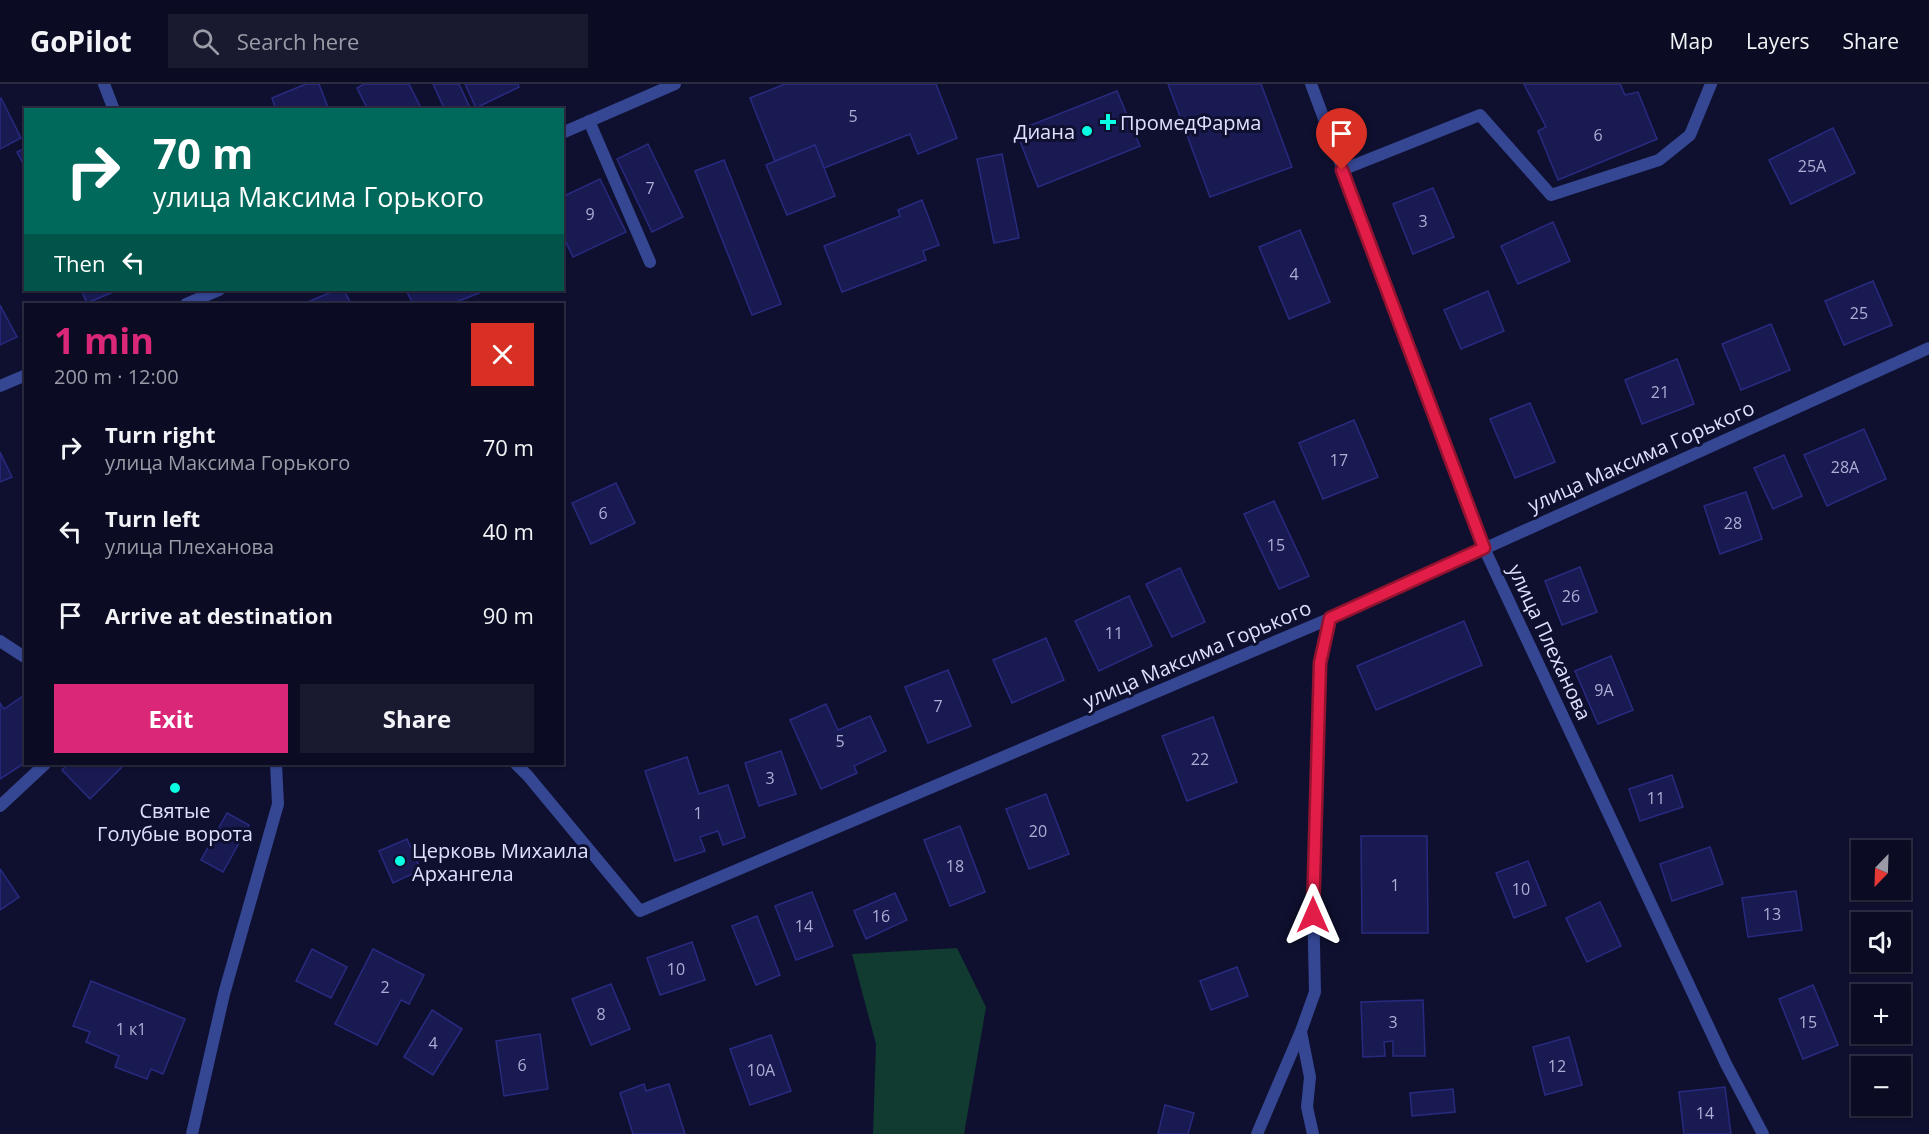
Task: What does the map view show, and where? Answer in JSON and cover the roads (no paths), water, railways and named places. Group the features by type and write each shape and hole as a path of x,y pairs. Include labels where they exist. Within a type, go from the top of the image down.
{"street":[{"path":"104,84 113,108"},
{"path":"564,132 675,84"},
{"name":"улица Плеханова","path":"1311,84 1484,548 1726,1064 1763,1134"},
{"path":"1342,170 1480,115 1551,195 1659,160 1690,135 1711,84"},
{"path":"589,121 650,262"},
{"path":"189,303 207,296"},
{"name":"улица Максима Горького","path":"517,765 640,911 1330,618 1929,348"},
{"path":"0,386 24,376"},
{"path":"1257,1134 1315,992 1313,896 1320,663 1330,618"},
{"path":"0,641 24,657"},
{"path":"0,806 44,765"},
{"path":"192,1134 224,994 278,804 276,765"},
{"path":"1301,1031 1310,1077 1307,1107 1313,1134"}],"place":[{"name":"ПромедФарма","path":"1108,122"},
{"name":"Диана","path":"1087,131"},
{"name":"Святые Голубые ворота","path":"175,788"},
{"name":"Церковь Михаила Архангела","path":"400,861"}]}
